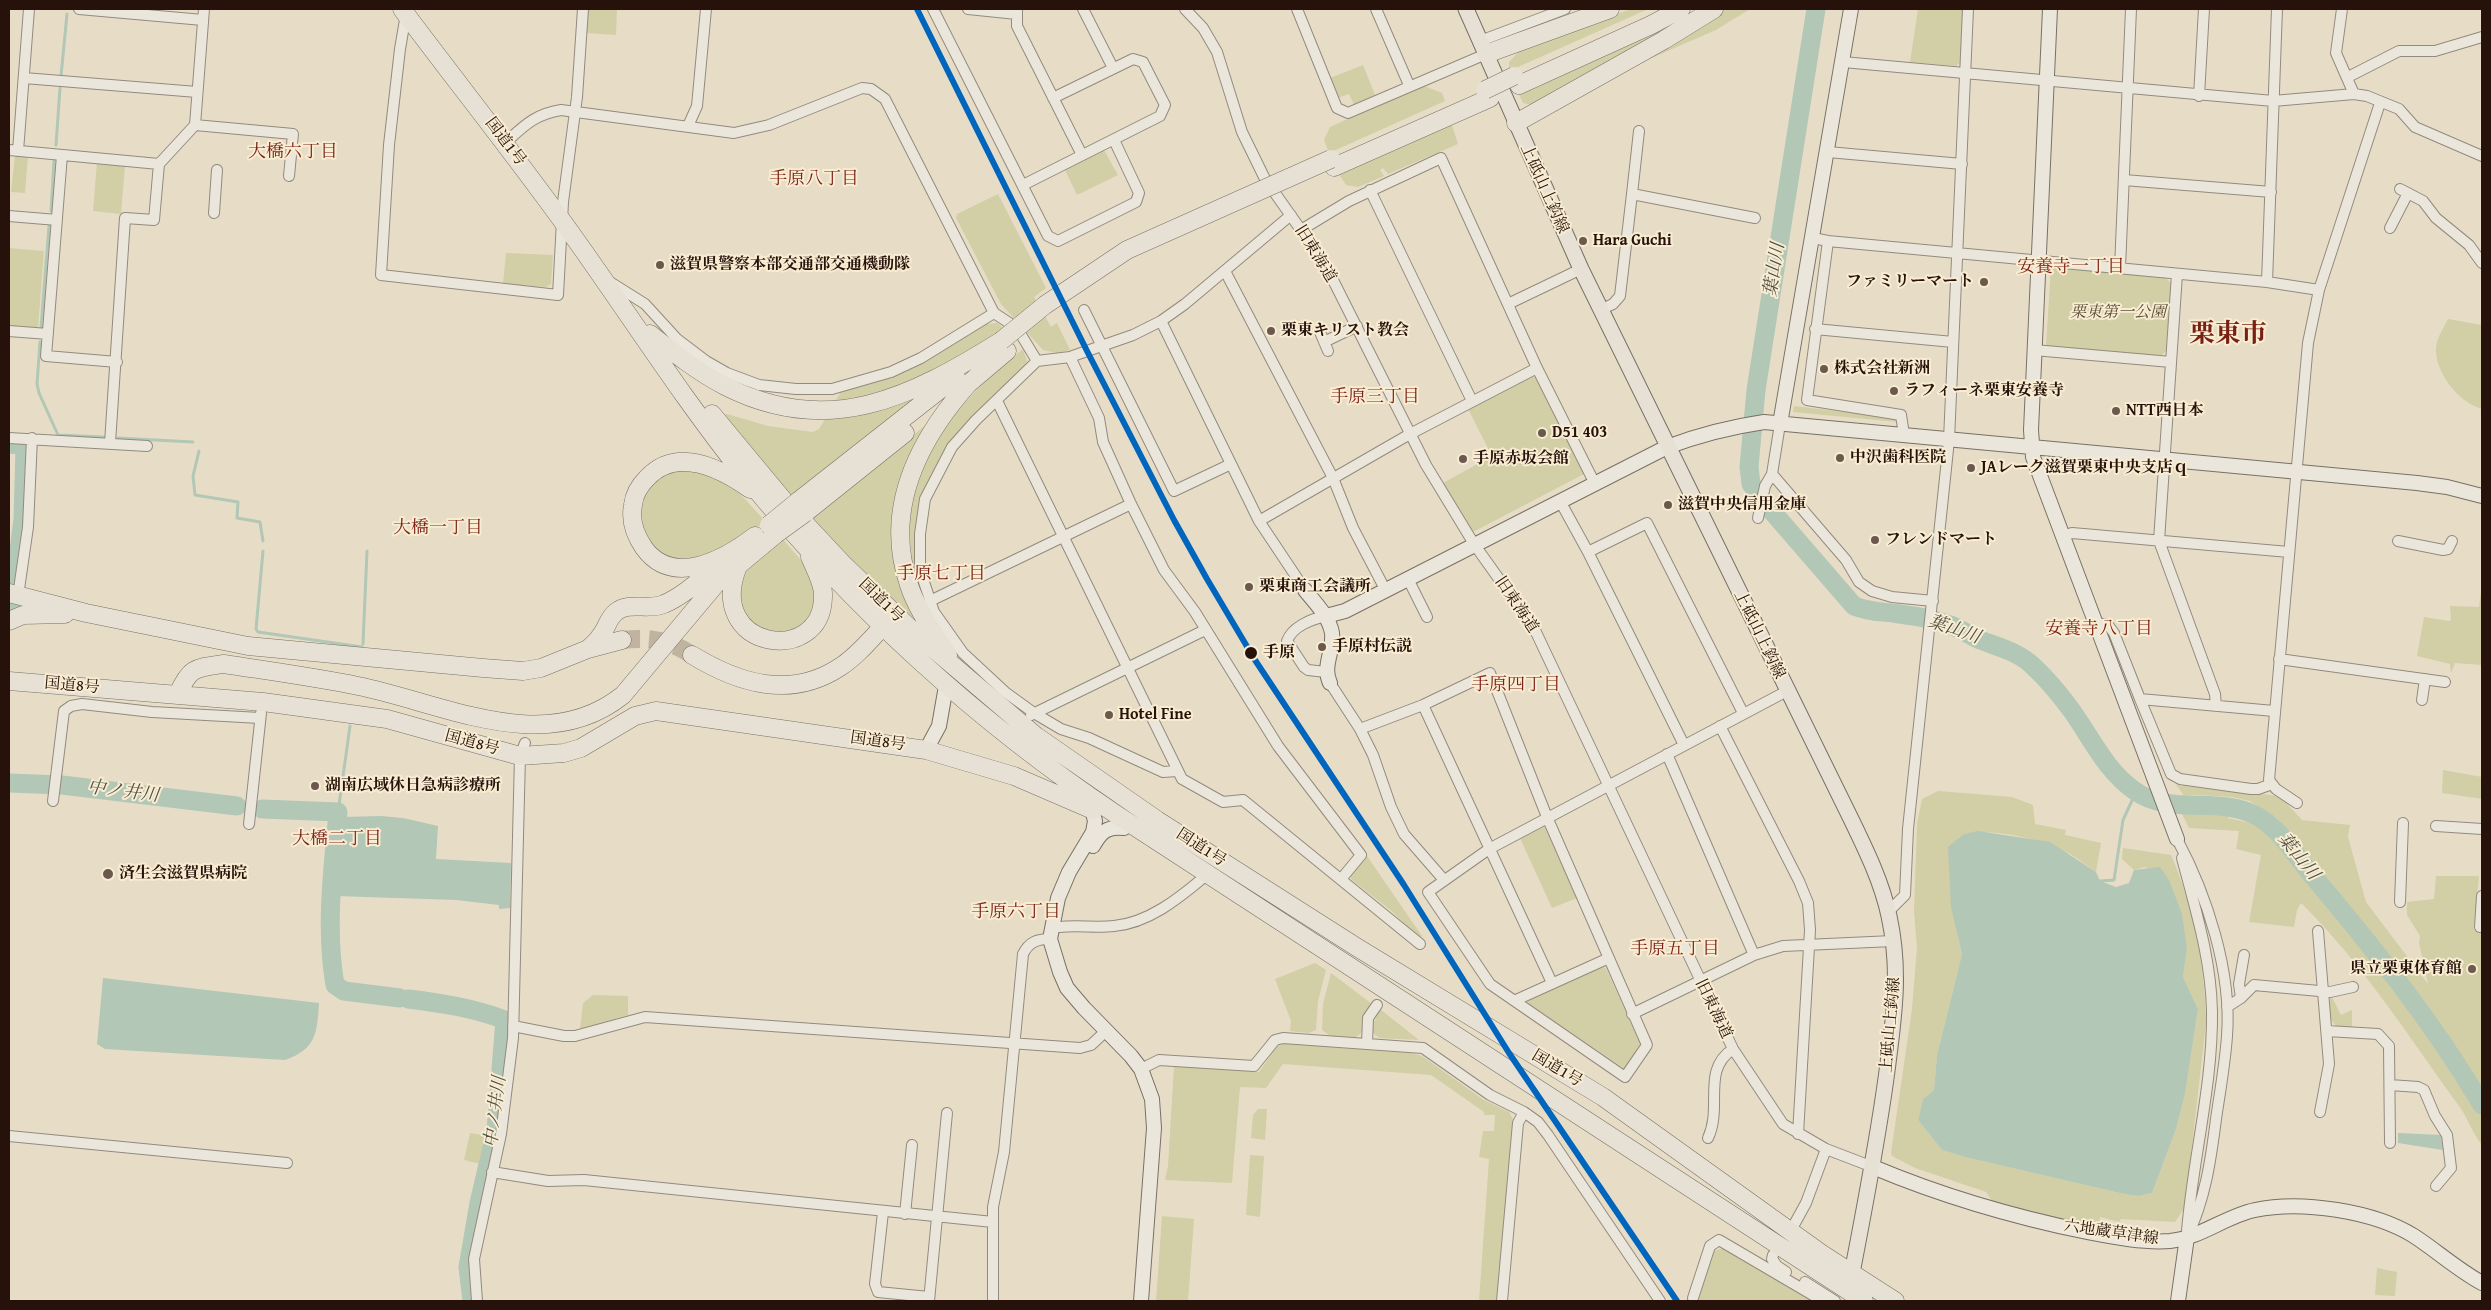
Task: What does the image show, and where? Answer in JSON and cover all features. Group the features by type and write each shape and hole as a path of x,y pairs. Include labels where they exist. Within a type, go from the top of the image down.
{"highway":[{"path":"1483,47 1610,9"},
{"path":"958,672 917,604 909,584 901,548 900,518 910,474 918,454 940,418 969,383 1045,305 1127,250 1333,163 1487,94 1661,9"},
{"path":"1516,80 1651,25 1681,9"},
{"path":"1516,123 1664,40 1714,9"},
{"name":"国道1号","path":"404,11 506,142 564,222 774,524 805,546 889,620 958,672 1036,736 1097,779 1157,820 1358,948 1603,1097 1852,1273 1895,1301"},
{"name":"国道1号","path":"604,279 785,502 842,563 946,686 1097,807 1347,965 1856,1299"},
{"path":"650,334 703,373 745,395 791,407 834,410 880,403 903,395 1004,346"},
{"path":"801,508 1004,346"},
{"path":"178,694 187,675 201,667 224,664 359,686 491,719 516,723 557,724 592,714 613,702 635,682 699,603 745,551 774,524 801,508 969,383"},
{"path":"745,551 694,567 669,566 657,560 647,552 634,529 632,509 637,492 652,473 662,467 684,462 697,462 722,471 737,480 774,524"},
{"path":"745,551 732,582 730,600 734,611 742,624 760,637 784,642 798,638 807,631 816,622 822,608 822,589 805,546"},
{"path":"588,650 602,634 608,621 616,611 629,607 652,608 665,604 745,551"},
{"path":"13,595 86,613 248,646 493,669 523,671 540,668 588,650 622,640"},
{"path":"9,621 23,616 86,613"},
{"path":"692,655 720,671 746,681 774,685 798,684 840,667 889,620"},
{"name":"国道8号","path":"9,681 178,694 261,710 387,719 522,749 564,753 581,748 635,716 656,712 926,750 1014,776 1097,807"},
{"path":"1097,779 1107,798 1097,807 1124,828 1310,946 1347,965"}],"main road":[{"name":"上砥山上鈎線","path":"1466,9 1580,269 1786,691 1872,862 1888,912 1893,940 1897,997 1873,1166 1852,1273 1856,1299"}],"street":[{"path":"30,9 24,78 13,150 159,164"},
{"path":"79,9 203,20"},
{"path":"110,443 117,362 125,218 154,220 159,164 195,125 204,9"},
{"path":"404,11 390,145 381,275 558,295 564,222 563,202 574,111 578,97 583,9"},
{"path":"688,126 697,106 706,9"},
{"path":"933,9 1048,236 1058,241 1136,202 1139,192 1114,140"},
{"path":"968,9 1017,11 1017,26 1082,155"},
{"path":"1083,9 1114,68"},
{"name":"旧東海道","path":"1185,9 1203,28 1217,52 1242,132 1265,179 1333,280 1426,465 1474,544 1534,628 1732,1049 1783,1124 1826,1149 1873,1166"},
{"path":"1298,9 1337,108 1348,113 1565,9"},
{"path":"1376,9 1409,85"},
{"path":"1758,518 1765,486 1772,474 1851,9"},
{"path":"1888,912 1905,895 1908,829 1949,440 1968,9"},
{"path":"2050,9 2034,350 2033,457 2170,822 2195,873 2212,924 2227,1007 2227,1036 2213,1143 2197,1216 2187,1237"},
{"path":"2120,268 2131,9"},
{"path":"2199,96 2204,9"},
{"path":"2267,282 2277,9"},
{"path":"2342,9 2336,53 2340,66 2348,77 2354,94"},
{"path":"2348,77 2399,51 2435,51 2482,37"},
{"path":"1023,185 1160,116 1165,105 1143,62 1133,59 1053,98"},
{"path":"1842,62 2199,96 2273,101 2354,94 2367,96 2380,103 2399,109 2415,127 2482,156"},
{"path":"24,78 197,92"},
{"path":"506,142 534,118 544,113 561,110 734,133 755,130 855,90 871,89 885,99 994,313 1018,328 1037,361"},
{"path":"2297,803 2276,789 2269,780 2308,343 2319,290 2380,103"},
{"path":"195,125 293,134 289,176"},
{"path":"1600,310 1613,304 1620,296 1639,131"},
{"path":"1828,152 1962,164"},
{"path":"62,155 46,356 117,362"},
{"path":"1301,230 1370,190 1441,158 1537,368 1595,484"},
{"path":"214,213 217,170"},
{"path":"2124,180 2271,192"},
{"path":"1370,190 1472,401"},
{"path":"2390,228 2404,191 2423,201 2436,218 2469,245 2482,263"},
{"path":"1632,194 1755,218"},
{"path":"1177,771 1163,772 1089,738 1061,729 1034,713 1005,692 963,653 934,612 920,570 920,534 925,499 952,447 1037,361 1070,357 1133,335 1160,321 1225,271 1290,215"},
{"path":"9,216 58,220"},
{"path":"1813,238 1828,241 2267,282 2319,290"},
{"path":"1828,241 1807,400 1901,415 1904,435"},
{"path":"1508,304 1580,269"},
{"path":"1225,271 1333,478 1353,528 1386,591"},
{"path":"2178,274 2159,541 2215,694 2216,706"},
{"path":"604,279 645,304 677,339 720,369 759,385 796,389 832,389 891,372 920,358 994,313"},
{"path":"1084,310 1174,491 1231,464"},
{"path":"1160,321 1259,521 1305,590 1326,616 1332,635 1328,678"},
{"path":"1324,342 1357,326"},
{"path":"1815,329 1953,342"},
{"path":"9,331 48,334"},
{"path":"2034,350 2171,362"},
{"path":"1070,357 1099,418 1104,442 1131,504 1164,570 1205,630 1278,746 1361,855 1342,878"},
{"path":"1259,521 1410,434 1537,368"},
{"path":"997,401 1182,779 1223,802 1244,800 1342,878 1420,944"},
{"path":"1444,880 1404,834 1390,808 1373,755 1360,730 1328,678 1304,667 1287,642 1290,633 1315,618 1345,611 1386,591 1474,544 1667,447 1692,438 1738,426 1764,422 2296,471 2447,487 2482,496"},
{"path":"9,438 147,446"},
{"path":"13,595 28,527 32,438"},
{"path":"1772,474 1846,560 1859,582 1872,591 1892,597 1932,604"},
{"path":"1560,501 1588,552 1684,745"},
{"path":"930,601 1131,504"},
{"path":"1588,552 1647,523 1743,714"},
{"path":"2063,536 2072,533 2289,552"},
{"path":"2398,541 2443,550 2448,549 2452,542"},
{"path":"1408,579 1427,617"},
{"path":"2096,623 2108,624 2114,632 2171,774 2180,779 2251,789 2258,789 2272,784"},
{"path":"1018,721 1205,630"},
{"path":"2279,659 2445,682"},
{"path":"1360,730 1423,705 1490,673 1546,817 1646,1045 1625,1077 1516,1000 1490,984 1428,892 1489,849 1546,817 1609,786 1786,691"},
{"path":"2422,700 2425,679"},
{"path":"926,750 939,726 946,686"},
{"path":"2140,699 2274,712"},
{"path":"54,798 64,711 71,706 82,704 152,712 261,710 249,824"},
{"path":"1423,705 1552,983"},
{"path":"1720,726 1808,903 1810,930 1798,1134"},
{"path":"476,1301 474,1258 501,1134 513,1026 522,749"},
{"path":"1667,754 1754,955"},
{"path":"1097,807 1093,832 1069,872 1058,898 1052,945 1067,988 1106,1031 1119,1042 1141,1069 1152,1099 1154,1128 1141,1301"},
{"path":"2400,902 2403,823"},
{"path":"2436,826 2482,829"},
{"path":"1052,945 1059,927 1064,901 1076,875 1100,833 1114,827 1124,828"},
{"path":"2177,839 2207,960 2212,1011 2208,1074 2178,1301"},
{"path":"1059,927 1115,926 1131,922 1163,908 1203,878"},
{"path":"2480,927 2482,896"},
{"path":"2318,931 2323,969 2322,991 2330,1064 2320,1112"},
{"path":"993,1301 993,1207 1004,1152 1023,954 1032,942 1039,939 1052,945"},
{"path":"1632,1014 1754,955 1783,946 1808,943 1893,940"},
{"path":"2240,998 2239,984 2244,955"},
{"path":"1516,1000 1609,958"},
{"path":"2227,1007 2254,985 2330,992 2353,987"},
{"path":"1367,1044 1368,1018 1377,1005"},
{"path":"513,1026 564,1036 575,1036 644,1017 1080,1048 1091,1045 1106,1031"},
{"path":"2327,1032 2378,1034 2389,1046 2390,1143"},
{"path":"1141,1069 1159,1060 1254,1066 1275,1040 1283,1038 1423,1048 1490,1095 1524,1112 1538,1122 1660,1301"},
{"path":"1708,1138 1713,1127 1715,1068 1723,1056 1732,1049"},
{"path":"2390,1085 2418,1086 2424,1090 2429,1096 2435,1116 2447,1135 2451,1168 2436,1186"},
{"path":"1502,1301 1518,1123 1524,1112"},
{"path":"882,1212 876,1284 878,1292 929,1299 946,1113"},
{"path":"9,1136 287,1163"},
{"path":"905,1214 912,1145"},
{"path":"1795,1223 1806,1203 1826,1149"},
{"name":"六地蔵草津線","path":"1873,1166 1931,1188 2033,1220 2134,1239 2170,1241 2187,1237 2230,1218 2258,1209 2310,1207 2330,1209 2381,1222 2412,1235 2482,1283"},
{"path":"492,1172 548,1181 584,1180 993,1222"},
{"path":"1692,1298 1710,1246 1719,1240 1823,1301"},
{"path":"1773,1255 1772,1259 1777,1266 1835,1301"}],"green space":[{"path":"588,9 617,9 616,35 585,33"},
{"path":"1631,9 1646,10 1509,71 1509,62 1521,49"},
{"path":"1724,9 1750,9 1716,30 1647,60 1645,57"},
{"path":"1918,9 1964,9 1962,61 1956,66 1910,62"},
{"path":"1681,14 1684,21 1532,105 1523,103 1518,92"},
{"path":"1363,65 1375,95 1354,105 1349,94 1338,98 1330,78"},
{"path":"1422,85 1442,93 1445,101 1329,153 1324,140 1330,127"},
{"path":"1451,122 1458,144 1388,174 1383,168 1380,170 1384,176 1358,187 1346,185 1338,173"},
{"path":"1104,150 1118,175 1077,195 1065,170"},
{"path":"15,155 28,156 25,193 11,192"},
{"path":"97,162 125,165 121,214 93,211"},
{"path":"998,194 1046,288 1034,297 1051,327 1057,323 1070,350 1057,353 1043,350 1001,304 956,218 957,214"},
{"path":"9,248 44,251 38,328 9,326"},
{"path":"506,253 553,255 551,284 546,287 503,284"},
{"name":"栗東第一公園","path":"2051,267 2165,277 2171,283 2166,351 2161,356 2046,346"},
{"path":"2448,319 2482,325 2482,409 2466,401 2451,387 2437,361 2437,343"},
{"path":"997,323 1006,330 920,384 833,404 841,392 905,372 986,324"},
{"path":"1023,349 1027,361 1025,366 971,419 924,493 918,513 916,532 919,583 917,582 911,545 911,510 918,479 931,450 949,423 970,397"},
{"path":"1533,376 1536,378 1584,474 1473,532 1443,483 1492,456 1468,409"},
{"path":"926,394 792,499 722,416 727,414 768,426 813,432 819,429 827,416 878,409"},
{"path":"1794,406 1898,418 1897,422 1793,412"},
{"path":"926,425 904,475 900,491 922,630 809,517"},
{"path":"700,469 732,485 765,521 740,542 719,555 685,561 662,555 652,546 645,534 641,521 642,507 646,494 654,482 670,471"},
{"path":"783,539 810,574 814,589 813,605 811,612 802,625 789,631 768,634 741,614 739,585 741,578 750,565"},
{"path":"2482,585 2482,665 2455,663 2451,673 2450,664 2417,656 2424,617 2449,621 2451,620 2450,606 2479,607"},
{"path":"2443,770 2482,777 2482,799 2442,793"},
{"path":"2176,785 2280,796 2302,820 2350,825 2348,837 2366,902 2428,984 2419,943 2420,936 2407,915 2407,902 2434,899 2436,876 2479,876 2474,930 2482,931 2482,1096 2470,1073 2431,1012 2351,910 2315,870 2300,844 2278,819 2250,801 2232,797 2196,795 2186,796 2181,800 2183,794"},
{"path":"1938,791 2012,797 2033,805 2035,824 2066,830 2065,835 2101,843 2096,872 2070,854 2032,839 1990,832 1964,834 1958,937 1962,954 1937,1055 1934,1090 1923,1099 1918,1120 1942,1150 2124,1194 2139,1196 2152,1193 2176,1129 2185,1094 2198,1009 2183,977 2187,949 2146,867 2134,870 2122,859 2123,848 2171,855 2186,896 2197,937 2201,959 2206,1023 2185,1207 2175,1222 2121,1219 2119,1222 2100,1217 2099,1224 2089,1225 2047,1218 1994,1204 1986,1192 1915,1168 1892,1156 1912,1009 1917,947 1914,912 1917,824 1922,799"},
{"path":"2182,814 2228,814 2228,818 2250,823 2263,830 2283,849 2305,880 2347,927 2416,1016 2482,1114 2482,1145 2462,1111 2384,1001 2345,951 2301,903 2297,910 2294,927 2249,922 2261,855 2236,849 2239,831 2189,828"},
{"path":"1541,826 1545,828 1577,898 1552,908 1520,838"},
{"path":"1367,856 1422,936 1419,937 1389,909 1352,880 1350,875"},
{"path":"1315,963 1326,970 1318,1001 1316,1030 1309,1033 1290,1031 1291,1021 1275,979"},
{"path":"1602,967 1606,968 1640,1044 1625,1069 1528,1003 1529,998"},
{"path":"1331,973 1372,1004 1364,1016 1362,1032 1355,1038 1330,1036 1322,1030 1323,1004"},
{"path":"593,995 628,996 628,1015 580,1029 583,1003"},
{"path":"2332,997 2341,1015 2352,1010 2352,1027 2337,1027 2331,1020 2327,1003"},
{"path":"1380,1009 1419,1040 1379,1038 1372,1032 1373,1024"},
{"path":"1285,1043 1411,1053 1422,1056 1484,1100 1509,1112 1514,1121 1497,1301 1479,1301 1489,1159 1479,1157 1483,1131 1494,1131 1495,1115 1484,1115 1484,1112 1431,1075 1283,1064 1266,1088 1240,1087 1232,1183 1165,1180 1168,1166 1174,1066 1259,1072 1277,1046"},
{"path":"1258,1109 1267,1109 1265,1140 1251,1138 1253,1115"},
{"path":"470,1133 490,1136 491,1140 485,1165 464,1160"},
{"path":"1250,1155 1264,1156 1260,1217 1246,1215"},
{"path":"1162,1216 1194,1219 1188,1301 1156,1301"},
{"path":"1726,1247 1818,1301 1696,1301 1714,1251"},
{"path":"2377,1268 2397,1272 2395,1296 2375,1295"}],"shaded area":[{"path":"381,816 403,818 438,826 436,859 511,863 510,908 499,909 499,905 456,900 336,896 342,817"},
{"path":"1978,831 2050,842 2096,872 2100,881 2116,887 2129,883 2134,870 2160,867 2169,880 2182,914 2187,949 2183,977 2198,1009 2185,1094 2176,1129 2152,1193 2139,1196 2124,1194 1942,1150 1918,1120 1923,1099 1934,1090 1937,1055 1962,954 1951,907 1948,847 1964,834"},
{"path":"103,978 319,1003 316,1032 309,1045 303,1051 285,1060 105,1049 97,1044"},
{"path":"2398,1133 2441,1135 2443,1150 2398,1143"}],"waterway":[{"name":"葉山川","path":"1816,9 1756,390 1749,467 1751,484 1770,509 1854,606 1872,611 1919,617 1947,624 1980,640 2015,653 2027,661 2063,699 2100,754 2116,774 2135,791 2163,803 2226,807 2241,810 2255,815 2271,826 2284,839 2400,984 2463,1073 2482,1105"},
{"path":"61,76 67,14"},
{"path":"56,145 60,88"},
{"path":"51,211 54,161"},
{"path":"41,327 49,226"},
{"path":"40,342 37,384 39,393 58,435 103,437"},
{"path":"118,438 193,442"},
{"name":"中ノ井川","path":"9,444 21,445 25,448 23,519 15,582"},
{"path":"199,451 193,476 195,495 238,502 237,518 260,522 263,541"},
{"path":"263,551 256,629 258,632 362,647"},
{"path":"363,644 367,551"},
{"name":"中ノ井川","path":"9,609 10,604"},
{"path":"338,812 350,726"},
{"name":"中ノ井川","path":"9,783 62,785 237,806"},
{"path":"2100,881 2114,880 2123,820 2136,792"},
{"name":"中ノ井川","path":"262,809 338,812 330,920 335,985 344,991 400,998"},
{"name":"中ノ井川","path":"408,999 457,1006 505,1020 496,1131 479,1203 468,1267 472,1301"}],"tunnel":[{"path":"622,640 650,639 675,646 692,655"}],"transit line":[{"path":"917,9 1087,351 1174,520 1207,579 1255,660 1404,885 1509,1053 1677,1301"}],"place":[{"name":"Hara Guchi","path":"1583,241"},
{"name":"滋賀県警察本部交通部交通機動隊","path":"660,265"},
{"name":"ファミリーマート","path":"1984,282"},
{"name":"栗東キリスト教会","path":"1271,331"},
{"name":"株式会社新洲","path":"1824,369"},
{"name":"ラフィーネ栗東安養寺","path":"1894,391"},
{"name":"NTT西日本","path":"2116,411"},
{"name":"D51 403","path":"1542,433"},
{"name":"中沢歯科医院","path":"1840,458"},
{"name":"手原赤坂会館","path":"1463,459"},
{"name":"JAレーク滋賀栗東中央支店ｑ","path":"1971,468"},
{"name":"滋賀中央信用金庫","path":"1668,505"},
{"name":"フレンドマート","path":"1875,540"},
{"name":"栗東商工会議所","path":"1249,587"},
{"name":"手原村伝説","path":"1322,647"},
{"name":"手原","path":"1251,653"},
{"name":"Hotel Fine","path":"1109,715"},
{"name":"湖南広域休日急病診療所","path":"315,786"},
{"name":"済生会滋賀県病院","path":"108,874"},
{"name":"県立栗東体育館","path":"2472,969"}],"district":[{"name":"大橋六丁目","path":"293,152"},
{"name":"手原八丁目","path":"814,179"},
{"name":"安養寺一丁目","path":"2071,267"},
{"name":"栗東市","path":"2228,335"},
{"name":"手原三丁目","path":"1375,397"},
{"name":"大橋一丁目","path":"438,528"},
{"name":"手原七丁目","path":"941,574"},
{"name":"安養寺八丁目","path":"2099,629"},
{"name":"手原四丁目","path":"1516,685"},
{"name":"大橋二丁目","path":"337,839"},
{"name":"手原六丁目","path":"1016,912"},
{"name":"手原五丁目","path":"1675,949"}]}
